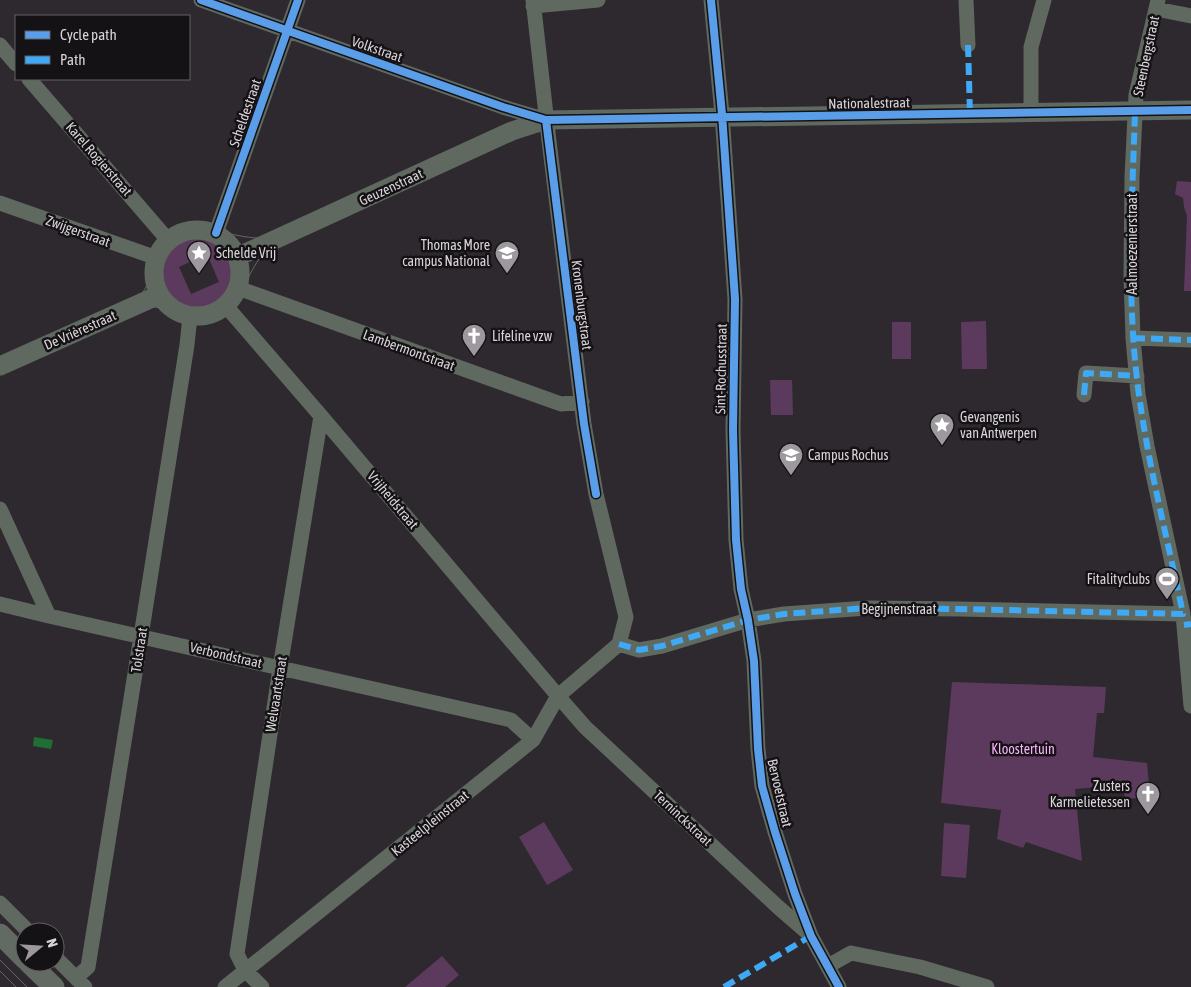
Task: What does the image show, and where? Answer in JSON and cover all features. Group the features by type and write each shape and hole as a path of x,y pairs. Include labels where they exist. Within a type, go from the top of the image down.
{"main road":[{"path":"0,934 15,949"},
{"path":"38,972 54,987"}],"street":[{"name":"Volkstraat","path":"201,0 503,107 546,120"},
{"name":"Scheldestraat","path":"216,234 298,0"},
{"path":"533,3 598,0"},
{"name":"Sint-Rochusstraat","path":"711,0 722,117 734,299 733,430 736,540 741,590 748,620"},
{"path":"966,0 968,45"},
{"path":"1031,113 1031,48 1044,0"},
{"name":"Kronenburgstraat","path":"533,3 584,424 596,494 626,617 619,644"},
{"path":"1157,5 1191,16"},
{"name":"Steenbergstraat","path":"1135,112 1136,95 1157,5"},
{"path":"0,46 15,63"},
{"name":"Karel Rogierstraat","path":"30,80 168,240"},
{"name":"Nationalestraat","path":"546,120 1191,110"},
{"name":"Aalmoezenierstraat","path":"1135,112 1131,276 1133,338 1147,446 1186,621 1191,706"},
{"name":"Geuzenstraat","path":"237,257 512,132 546,120"},
{"name":"Zwijgerstraat","path":"0,203 157,258"},
{"path":"196,230 216,234 228,244 237,257 240,272 238,288 233,298 220,310 206,316 190,316 169,307 160,295 154,276 157,258 168,240 196,230"},
{"name":"Lambermontstraat","path":"238,288 561,404 582,402"},
{"name":"De Vrièrestraat","path":"0,366 160,295"},
{"name":"Vrijheidstraat","path":"226,306 558,696"},
{"name":"Tolstraat","path":"80,983 88,967 142,636 190,316"},
{"path":"1133,338 1191,340"},
{"path":"1084,395 1086,374 1137,376"},
{"name":"Welvaartstraat","path":"245,970 236,954 321,416"},
{"path":"0,509 49,616"},
{"name":"Verbondstraat","path":"0,604 511,720 527,735"},
{"name":"Begijnenstraat","path":"619,644 639,650 662,646 748,620 784,614 867,608 960,609 1186,621"},
{"name":"Bervoetstraat","path":"748,620 754,661 758,749 762,786 795,894 811,936"},
{"name":"Kasteelpleinstraat","path":"225,987 527,735 558,696 619,644"},
{"name":"Terninckstraat","path":"558,696 585,727 811,936"},
{"path":"0,903 20,922"},
{"path":"811,936 839,987"},
{"path":"828,966 851,953 920,967 987,987"},
{"path":"65,967 80,983"},
{"path":"245,970 262,987"}],"green space":[{"path":"1177,181 1191,182 1191,291 1184,291 1187,216 1183,198 1175,194"},
{"path":"192,234 211,237 225,245 234,257 238,271 236,286 230,299 219,309 203,314 186,313 173,306 163,295 158,282 158,267 163,253 174,242","holes":["207,254 219,282 191,294 179,267"]},
{"path":"986,321 987,369 962,369 961,322"},
{"path":"892,322 911,322 911,359 892,359"},
{"path":"770,380 792,380 793,415 771,415"},
{"name":"Kloostertuin","path":"952,682 1106,687 1104,713 1097,713 1093,757 1147,763 1150,797 1125,799 1123,785 1075,789 1082,861 1026,842 1023,848 997,839 1001,810 941,803"},
{"path":"544,822 573,870 547,885 519,837"},
{"path":"944,823 970,825 966,878 941,876"},
{"path":"442,956 459,975 445,987 405,987"}],"shaded area":[{"path":"34,737 53,740 51,749 33,746"}],"tram line":[{"path":"194,0 512,114 535,120"},
{"path":"0,362 135,300 145,289 158,251 169,239 177,234 187,231 207,230 260,238 275,235 509,129 544,118 1191,107"},
{"path":"879,119 1076,116"},
{"path":"217,234 231,242 242,260 240,284"},
{"path":"122,314 138,308 151,307 160,308 189,320 199,320 216,315 231,304 262,255 290,235"},
{"path":"0,960 27,987"},
{"path":"0,971 16,987"}],"marked path":[{"path":"968,45 970,114"},
{"path":"619,644 639,650 662,646 748,620 784,614 867,608 1183,614 1148,450 1135,360 1131,289 1135,111"},
{"path":"1133,338 1191,340"},
{"path":"1084,395 1086,373 1137,376"},
{"path":"1184,625 1191,624"},
{"path":"724,987 811,936 810,932"}],"cycle path":[{"path":"201,0 503,107 546,120 1191,110"},
{"path":"216,233 298,0"},
{"path":"711,0 722,114 735,299 733,430 736,540 741,589 754,661 758,749 762,786 795,894 811,936 839,987"},
{"path":"546,120 584,424 596,494"}],"place":[{"name":"Schelde Vrij","path":"199,274"},
{"name":"Thomas More campus National","path":"507,274"},
{"name":"Lifeline vzw","path":"474,357"},
{"name":"Gevangenis van Antwerpen","path":"942,446"},
{"name":"Campus Rochus","path":"791,476"},
{"name":"Fitalityclubs","path":"1167,600"},
{"name":"Zusters Karmelietessen","path":"1148,815"}]}
